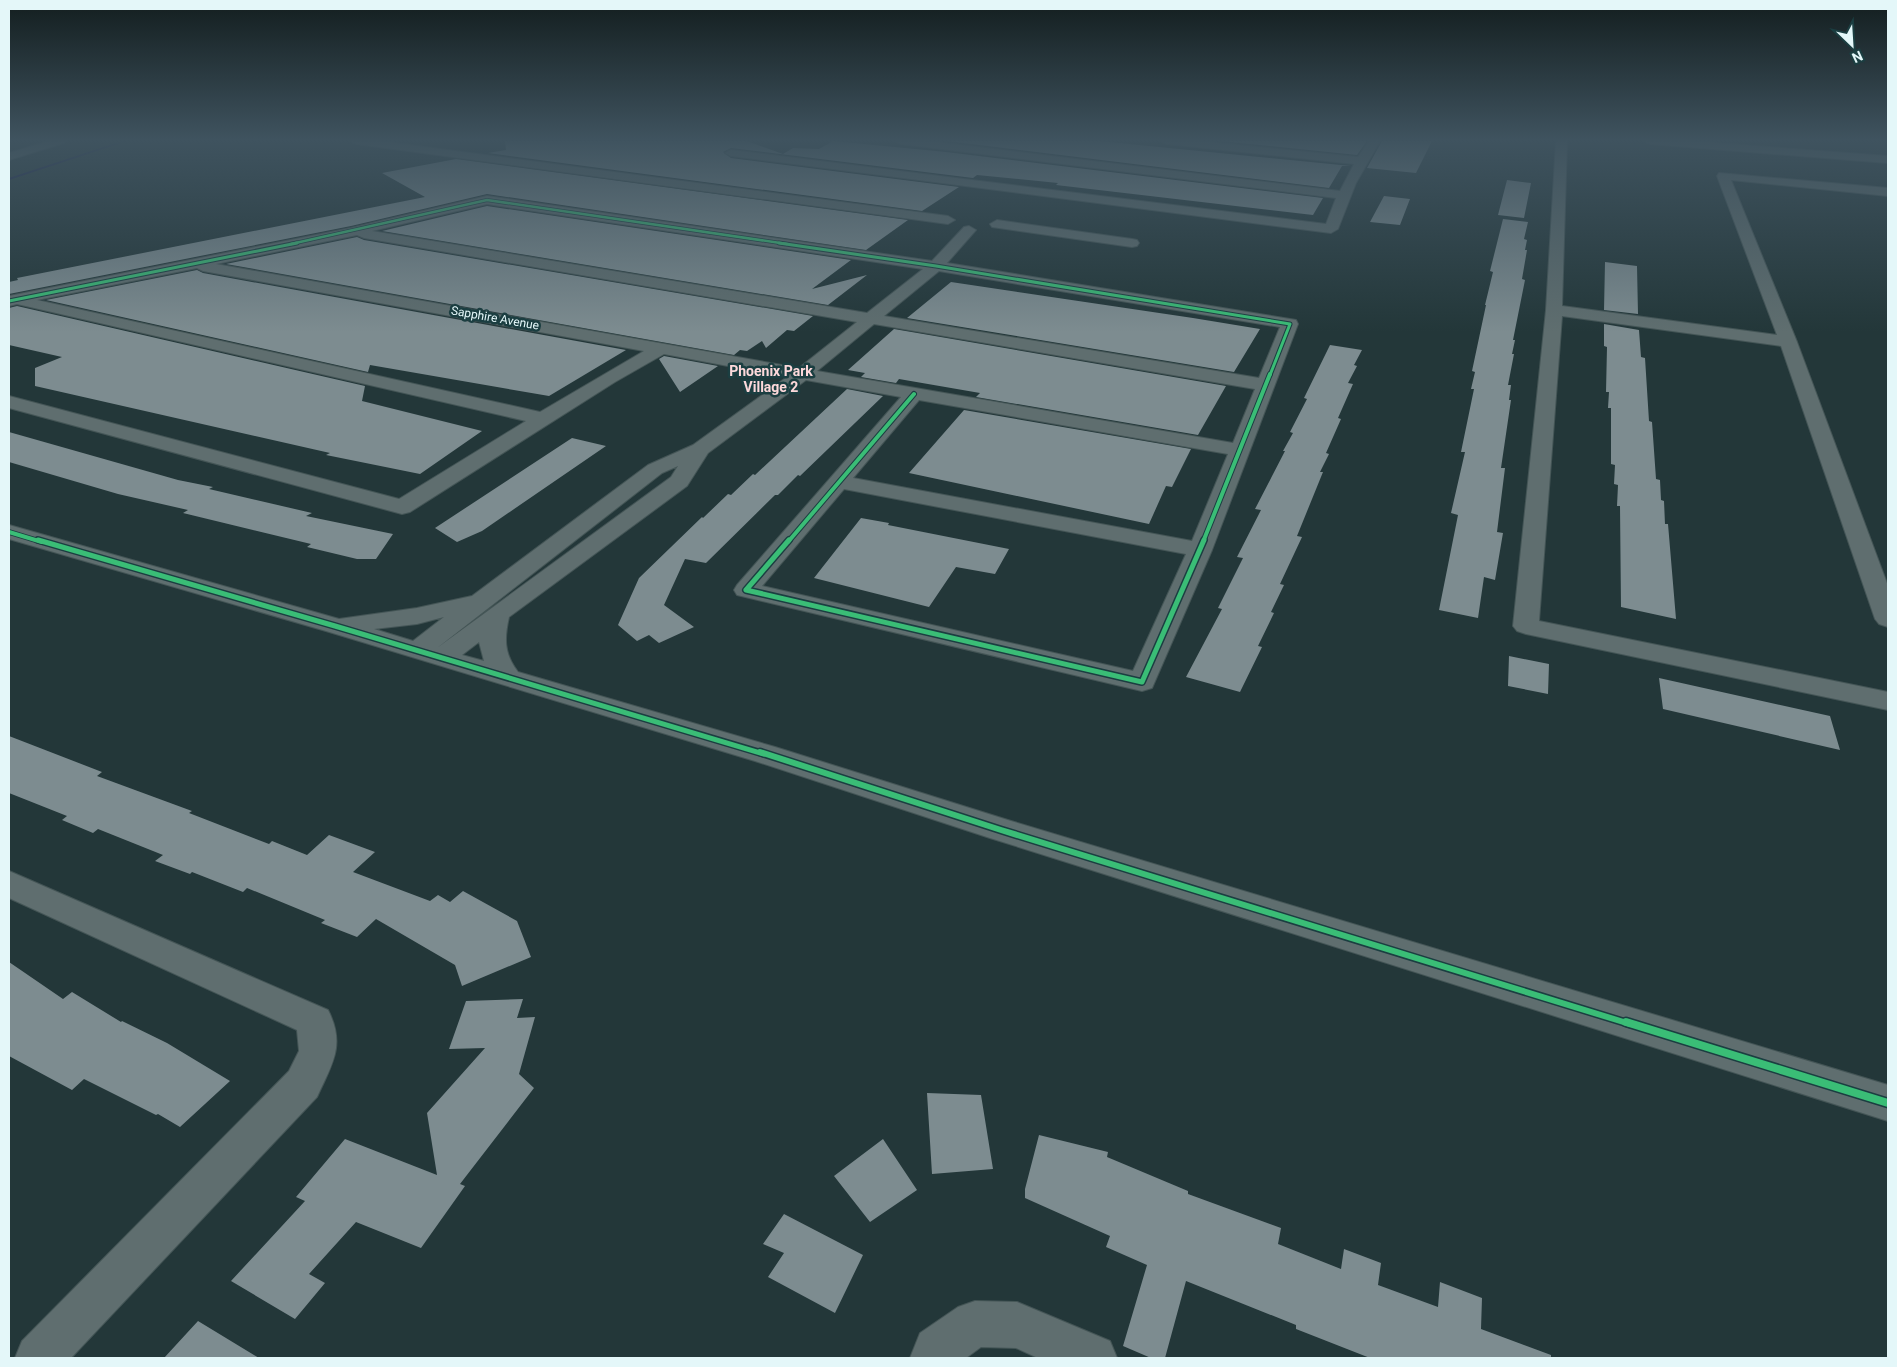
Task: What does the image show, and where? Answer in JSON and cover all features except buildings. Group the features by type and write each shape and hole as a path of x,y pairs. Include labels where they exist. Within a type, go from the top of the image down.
{"street":[{"path":"11,300 187,263 351,232 467,205"},
{"path":"520,205 936,266 1290,324 1200,550 1142,682 746,590 914,394"},
{"path":"831,205 959,222 986,229 997,224 1132,243"},
{"path":"1136,205 1331,229 1340,205"},
{"path":"1558,205 1554,310 1526,626 1888,701"},
{"path":"1734,205 1788,342 1888,619"},
{"path":"984,215 996,219 997,224"},
{"path":"429,654 492,607 679,481 700,449 804,373 936,266 959,222"},
{"path":"351,232 1266,385"},
{"name":"Sapphire Avenue","path":"187,263 914,394 1240,450"},
{"path":"11,300 544,419"},
{"path":"1554,310 1788,342"},
{"path":"9,402 402,507 609,378 662,348"},
{"path":"839,482 1200,550"},
{"path":"9,532 335,626 766,754 1001,830 1888,1103"},
{"path":"335,626 492,607"},
{"path":"492,607 492,654 509,678"},
{"path":"9,884 315,1021 318,1050 303,1084 39,1358"},
{"path":"934,1358 937,1350 975,1324 1018,1325 1093,1358"}],"cycle path":[{"path":"9,301 351,232 467,205"},
{"path":"520,205 936,266 1290,324 1200,550 1142,682 746,590 914,394"},
{"path":"9,532 335,626 765,754 1001,830 1888,1103"}],"district":[{"name":"Phoenix Park Village 2","path":"771,380"}]}
